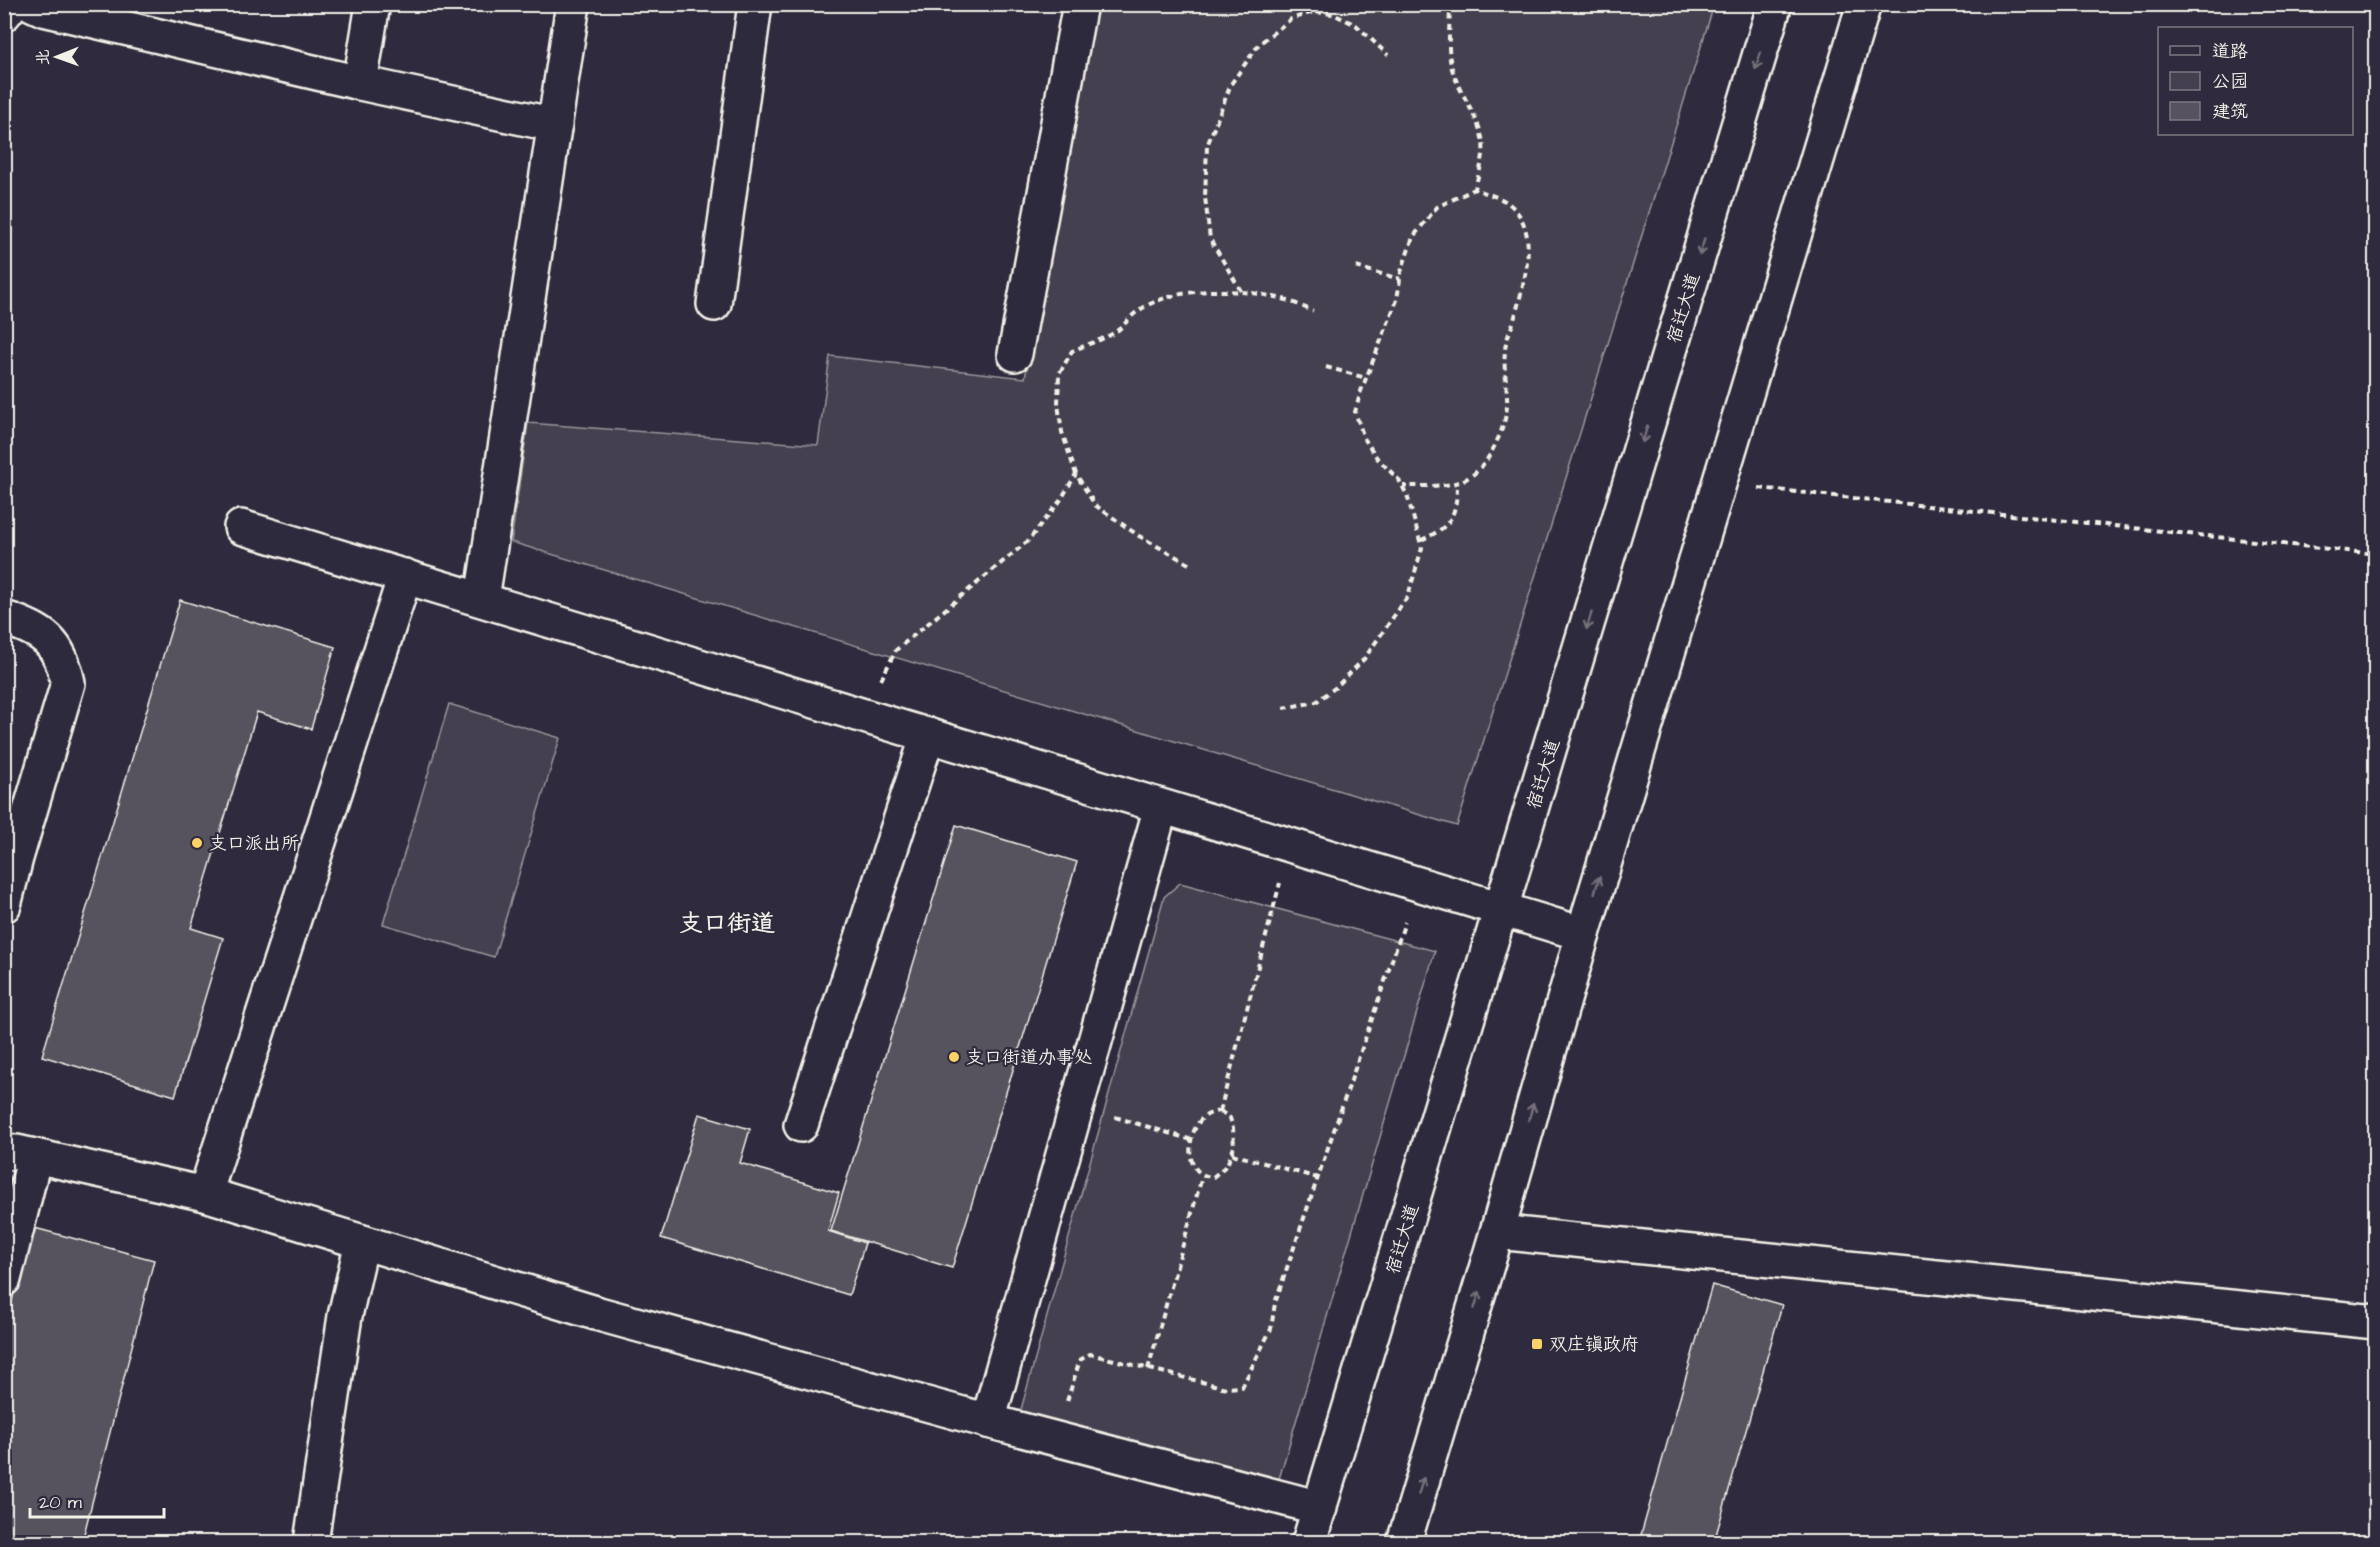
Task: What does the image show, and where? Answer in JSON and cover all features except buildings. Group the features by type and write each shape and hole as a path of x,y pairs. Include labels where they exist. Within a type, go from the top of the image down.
{"street":[{"path":"4,14 12,4"},
{"path":"32,4 43,9 360,83 555,125"},
{"path":"360,83 373,4"},
{"path":"482,599 573,4"},
{"path":"714,304 755,4"},
{"path":"1015,354 1080,4"},
{"name":"宿迁大道","path":"1309,1542 1775,4"},
{"path":"1404,1542 1497,1232 1582,934 1864,4"},
{"path":"241,527 1582,934"},
{"path":"205,1194 405,576"},
{"path":"4,618 28,625 51,640 63,661 68,683 10,857 4,905"},
{"path":"801,1125 928,735"},
{"path":"988,1421 1161,807"},
{"path":"4,1279 20,1154 205,1194 599,1314 988,1421 1320,1508"},
{"path":"1497,1232 2376,1323"},
{"path":"311,1542 345,1316 362,1242"}],"path":[{"path":"1312,4 1314,12"},
{"path":"1450,4 1451,64 1460,89 1476,119 1483,143 1483,156 1475,189"},
{"path":"1242,291 1210,239 1204,197 1207,146 1231,84 1259,44 1291,20 1314,12 1333,14 1356,25 1388,55"},
{"path":"1283,708 1316,702 1336,687 1364,659 1408,596 1422,548 1422,540 1403,486 1377,459 1364,438 1355,412 1397,300 1400,279 1413,237 1437,207 1475,189 1506,201 1519,215 1527,231 1528,250 1522,284 1504,351 1507,408 1502,430 1487,462 1466,480 1448,486 1403,486"},
{"path":"1356,267 1400,279"},
{"path":"1189,564 1139,536 1095,505 1076,474 1062,432 1058,404 1059,374 1072,351 1106,338 1120,329 1137,311 1160,300 1194,292 1242,291 1284,299 1313,311"},
{"path":"1326,367 1366,378"},
{"path":"863,716 896,650 1028,541 1060,501 1076,474"},
{"path":"1422,540 1446,527 1453,516 1457,500 1457,482"},
{"path":"1719,483 2376,554"},
{"path":"1220,1111 1290,846"},
{"path":"1055,1438 1080,1360 1090,1354 1226,1388 1242,1387 1271,1329 1275,1303 1418,885"},
{"path":"1077,1105 1192,1140"},
{"path":"1220,1111 1230,1118 1233,1128 1232,1154 1227,1165 1213,1177 1202,1177 1194,1170 1190,1151 1192,1140 1199,1121 1211,1113 1220,1111"},
{"path":"1232,1154 1318,1178"},
{"path":"1148,1369 1202,1177"}],"green space":[{"path":"1095,5 1714,5 1457,826 511,542 528,423 818,445 830,356 1025,378"},
{"path":"449,704 560,738 494,957 383,924"},
{"path":"1180,883 1435,951 1279,1479 1020,1413 1164,897"}],"place":[{"name":"支口派出所","path":"197,843"},
{"name":"支口街道办事处","path":"954,1057"},
{"name":"双庄镇政府","path":"1537,1344"}],"district":[{"name":"支口街道","path":"727,923"}]}
